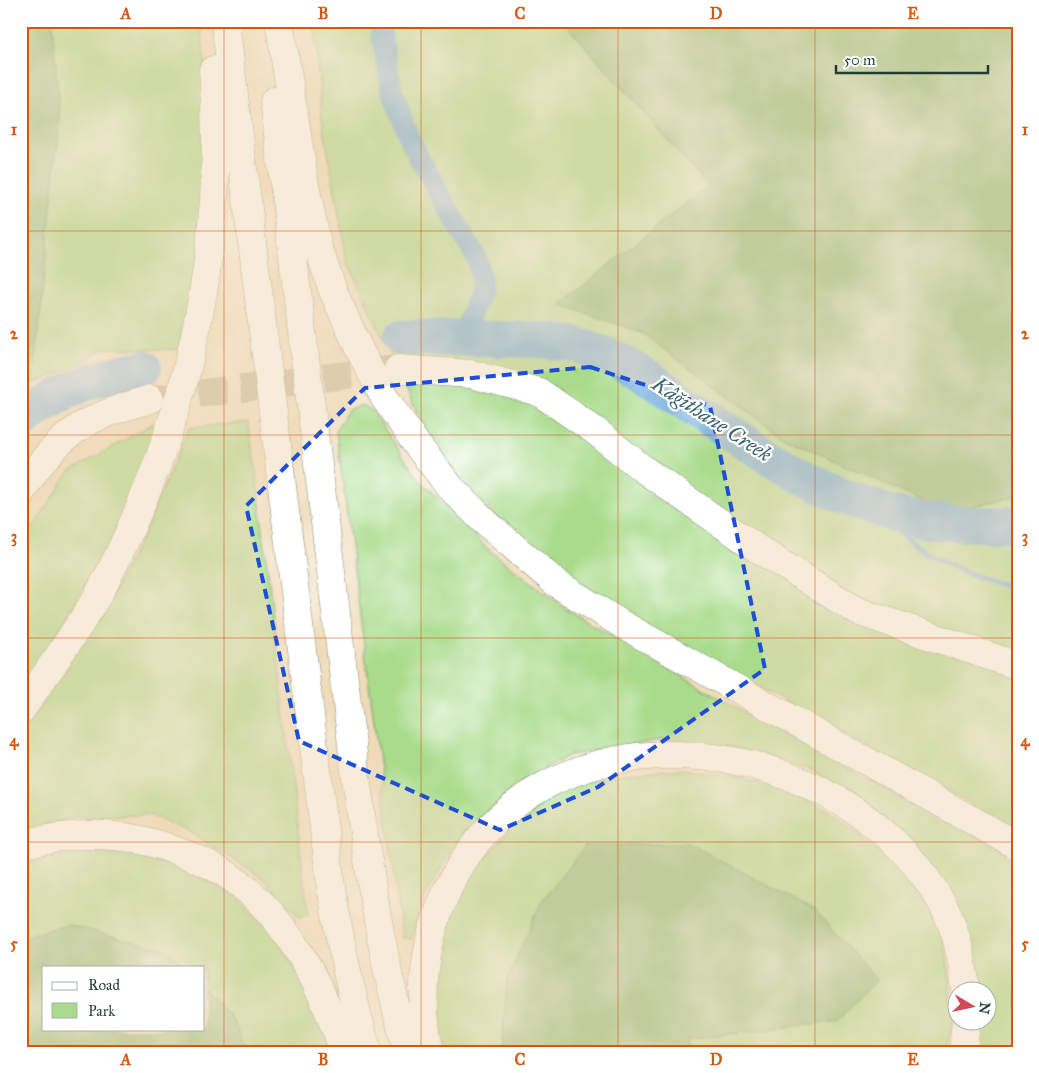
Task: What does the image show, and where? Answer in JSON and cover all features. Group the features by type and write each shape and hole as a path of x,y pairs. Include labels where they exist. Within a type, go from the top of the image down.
{"main road":[{"path":"21,710 60,655 95,599 123,546 150,486 182,389 195,337 210,250 216,164 216,104 208,21"},
{"path":"225,21 330,886 351,992 368,1052"},
{"path":"265,21 355,770 370,880 389,979 408,1052"},
{"path":"279,21 305,185 317,244 333,291 360,351 384,397 417,446 451,488 500,535 556,583 623,625 1018,846"},
{"path":"398,369 471,374 539,392 594,430 643,469 750,543 857,611 1018,666"},
{"path":"21,492 49,453 81,426 122,408 150,399"},
{"path":"430,1052 424,1020 423,986 428,952 438,914 447,891 473,848 488,829 529,795 557,779 582,768 614,760 686,754 743,762 778,772 823,792 864,815 903,851 937,894 954,930 965,980"},
{"path":"21,845 70,836 102,834 130,837 159,844 195,858 223,872 249,892 277,921 296,947 313,976 335,1024 344,1052"},
{"path":"963,1052 965,1030"}],"highlighted area":[{"path":"590,367 710,406 765,669 598,787 500,830 299,741 246,506 365,388"}],"green space":[{"path":"21,21 52,21 60,119 33,384 21,396"},
{"path":"52,21 200,21 210,112 198,296 181,350 104,348 85,362 33,384 60,119"},
{"path":"314,21 563,21 708,186 561,304 642,333 782,436 945,512 1018,496 1018,829 616,609 504,525 435,451 347,260 322,119"},
{"path":"563,21 1018,21 1018,496 945,512 782,436 642,333 560,304 708,186"},
{"path":"362,405 372,411 418,478 489,550 568,610 836,763 953,822 1018,858 1018,1052 973,1052 977,1030 996,1030 996,980 972,980 891,822 847,789 811,770 731,746 659,740 569,755 517,784 453,847 423,901 412,939 402,938 336,430 348,410"},
{"path":"166,416 137,497 21,694 21,546 69,472"},
{"path":"248,422 256,472 308,915 299,917 262,877 190,832 149,815 80,816 21,830 21,736 112,595 146,528 189,428"},
{"path":"681,769 777,787 830,811 858,833 900,871 944,939 950,980 946,980 946,1030 951,1030 945,1052 691,1052 687,1039 837,1021 507,980 502,1052 443,1052 435,994 437,953 450,913 471,875 507,833 539,803 571,786 628,773"},
{"path":"688,843 814,910 877,980 837,1021 687,1039 691,1052 502,1052 507,980 541,902 585,846"},
{"path":"92,853 134,855 187,870 236,896 272,931 296,970 335,1052 246,1052 232,1019 205,989 205,966 183,966 168,950 68,925 21,937 21,867 32,862"},
{"path":"68,925 168,950 183,966 42,966 42,1030 205,1030 205,989 232,1019 246,1052 21,1052 21,937"}],"waterway":[{"path":"379,21 392,91 409,138 477,259 481,280 480,291 462,338"},
{"name":"Kâğıthane Creek","path":"401,338 474,338 544,341 567,343 589,349 634,369 796,473 845,497 897,515 927,521 972,524 1018,524"},
{"name":"Kâğıthane Creek","path":"21,423 49,402 78,386 110,375 144,368"},
{"path":"874,508 917,547 945,563 988,580 1018,589"}],"tunnel":[{"path":"157,399 394,369"}]}
